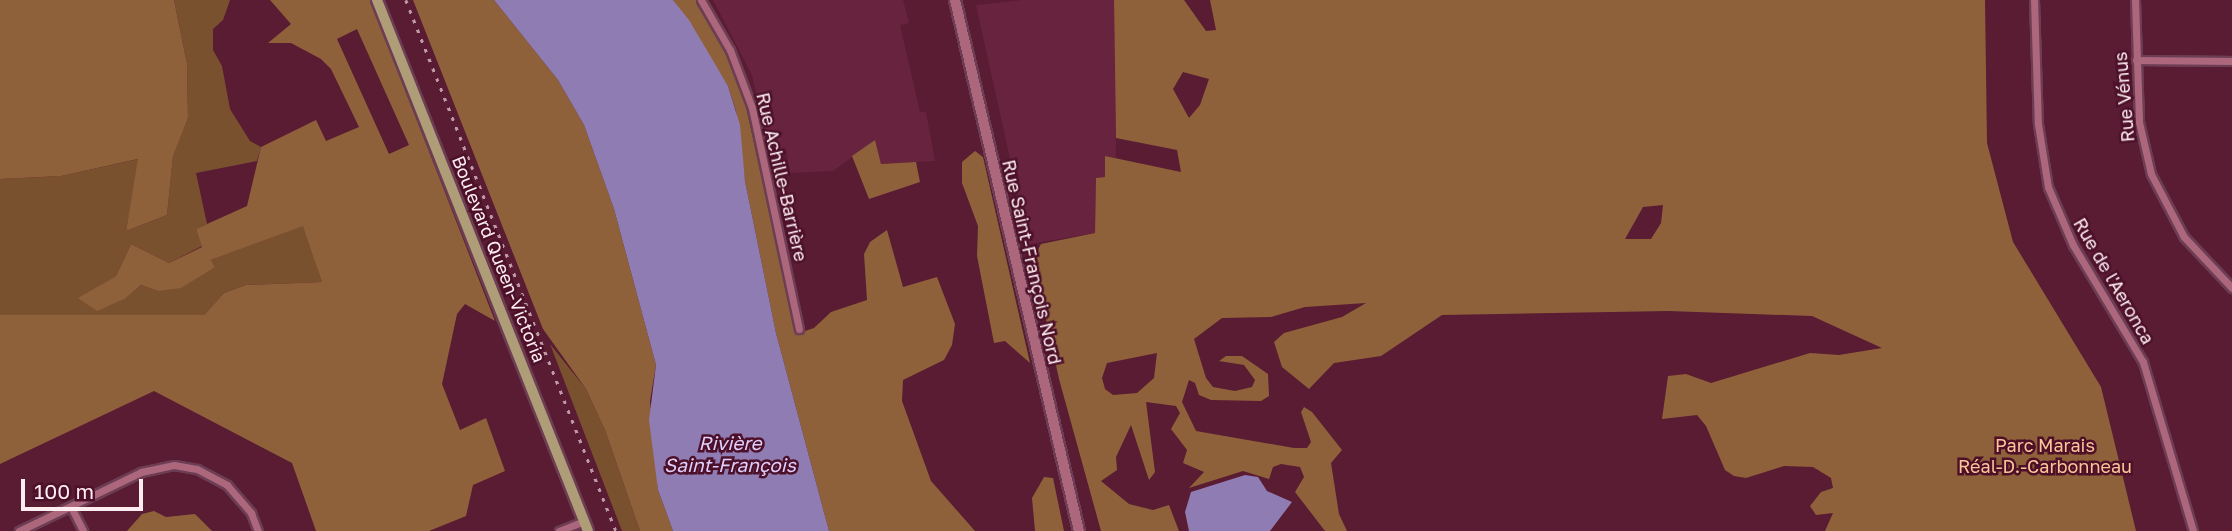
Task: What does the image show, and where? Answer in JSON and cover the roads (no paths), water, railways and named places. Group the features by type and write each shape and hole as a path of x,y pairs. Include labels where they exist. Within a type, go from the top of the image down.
{"main road":[{"name":"Boulevard Queen-Victoria","path":"377,0 586,526"}],"street":[{"name":"Rue Achille-Barrière","path":"701,0 730,50 752,108 799,330"},
{"name":"Rue Saint-François Nord","path":"955,0 1079,531"},
{"name":"Rue de l'Aeronca","path":"2034,0 2039,135 2048,187 2073,245 2143,362 2193,531"},
{"name":"Rue Vénus","path":"2135,0 2142,140 2156,186 2184,237 2232,288"},
{"path":"2136,60 2232,61"},
{"path":"19,531 141,471 184,466 227,485 251,513 258,531"},
{"path":"71,507 83,531"},
{"path":"559,531 586,526"}],"water":[{"name":"Rivière Saint-François","path":"494,0 673,0 689,20 728,86 740,125 745,181 776,333 829,531 673,531 658,490 649,420 656,365 614,209 584,125 558,80"},
{"path":"1245,475 1258,477 1267,491 1292,502 1270,531 1189,531 1185,512 1191,492"}],"railway":[{"path":"406,0 616,531"}],"park label":[{"name":"Parc Marais Réal-D.-Carbonneau","path":"2045,456"}]}
